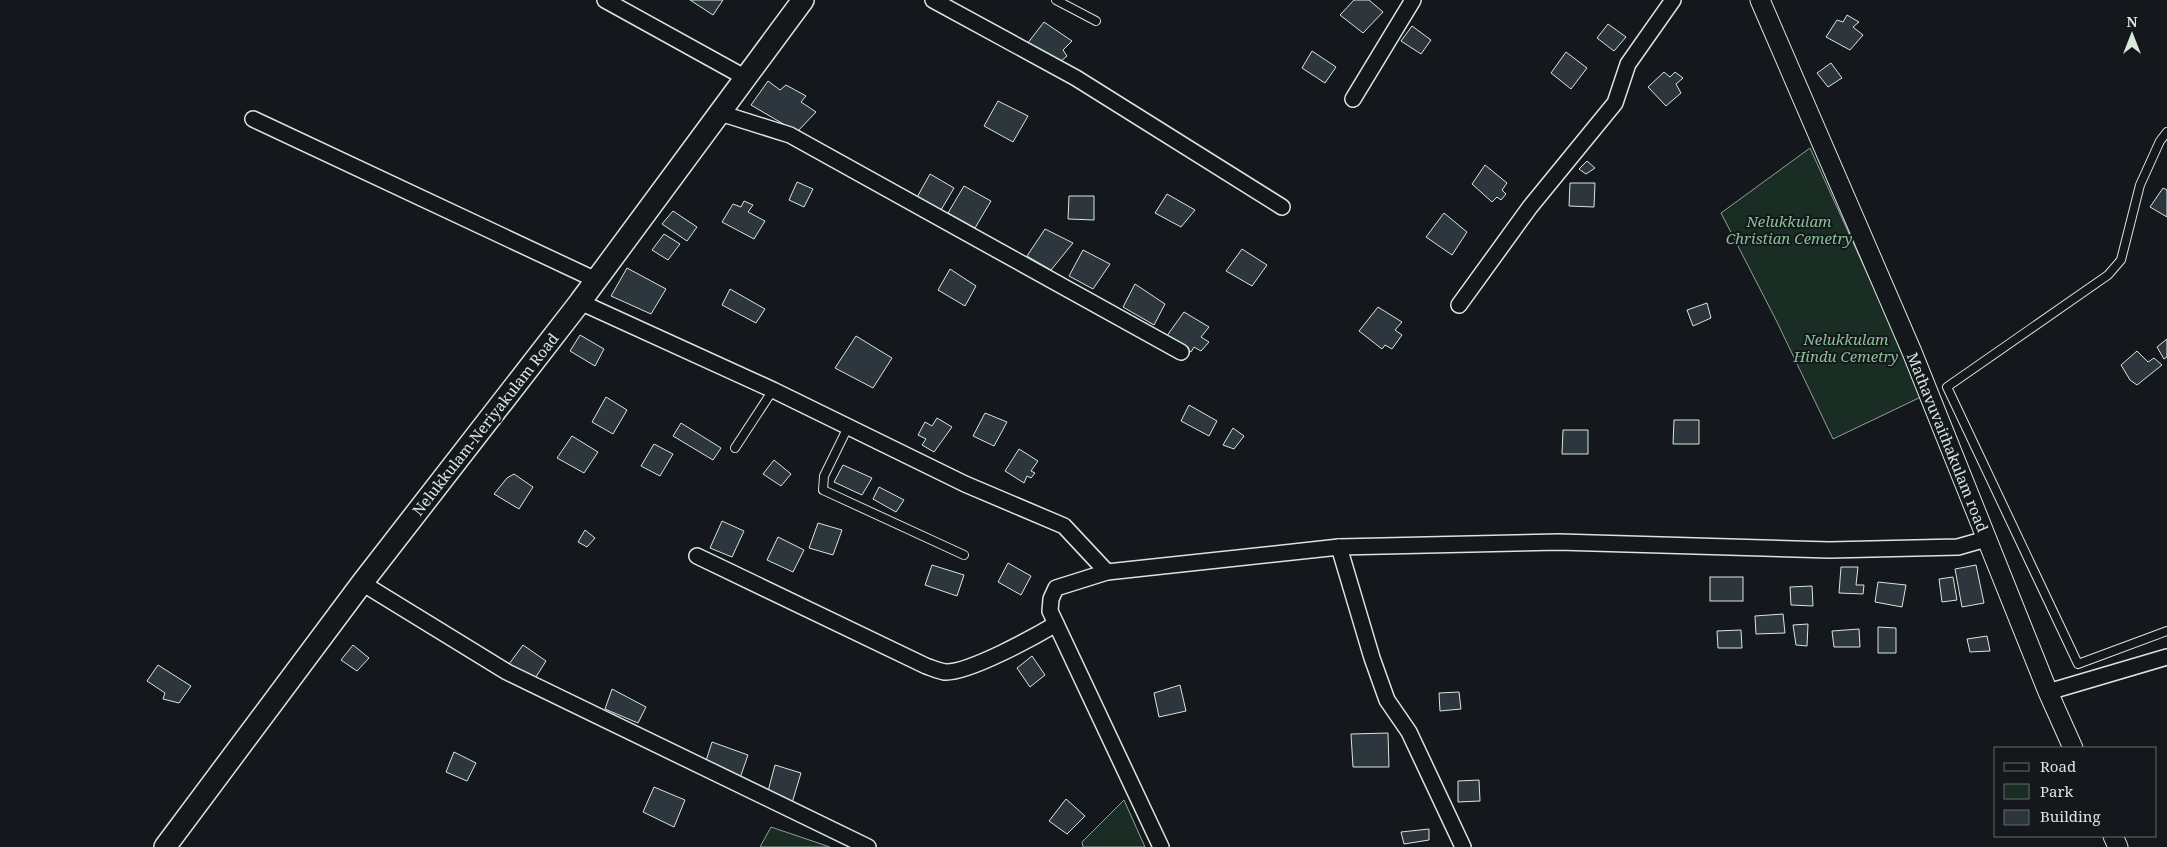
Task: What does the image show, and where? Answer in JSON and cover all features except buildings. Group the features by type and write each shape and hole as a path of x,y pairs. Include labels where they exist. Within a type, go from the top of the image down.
{"main road":[{"name":"Nelukkulam-Neriyakulam Road","path":"165,847 362,583 580,302 803,0"}],"street":[{"path":"605,0 746,78"},
{"path":"933,0 1076,78 1282,208"},
{"path":"1353,99 1413,0"},
{"path":"1459,305 1530,207 1615,103 1628,64 1673,0"},
{"name":"Mathavuvaithakulam road","path":"1760,0 1912,352 2048,692 2073,747"},
{"path":"720,113 790,135 1181,352"},
{"path":"253,119 596,280"},
{"path":"580,302 773,390 965,484 1064,526 1107,572"},
{"path":"1161,847 1050,611 1050,605 1056,588 1107,572 1338,546 1559,542 1829,550 1958,547 1986,539"},
{"path":"1338,546 1372,658 1388,700 1409,732 1463,847"},
{"path":"697,556 926,666 946,672 964,668 1018,646 1056,624"},
{"path":"362,583 507,672 868,847"},
{"path":"2048,692 2167,657"}],"lane":[{"path":"1056,0 1096,21"},
{"path":"2167,132 2160,141 2140,185 2121,260 2108,275 1947,387 2078,664 2167,631"},
{"path":"735,448 773,390"},
{"path":"848,427 824,476 823,490 964,555"}],"green space":[{"path":"1810,148 1923,396 1833,439 1776,320 1721,213"},
{"path":"1124,800 1145,847 1083,847 1082,842"},
{"path":"771,827 830,847 760,847"}],"park label":[{"name":"Nelukkulam Christian Cemetry","path":"1789,230"},
{"name":"Nelukkulam Hindu Cemetry","path":"1846,348"}]}
